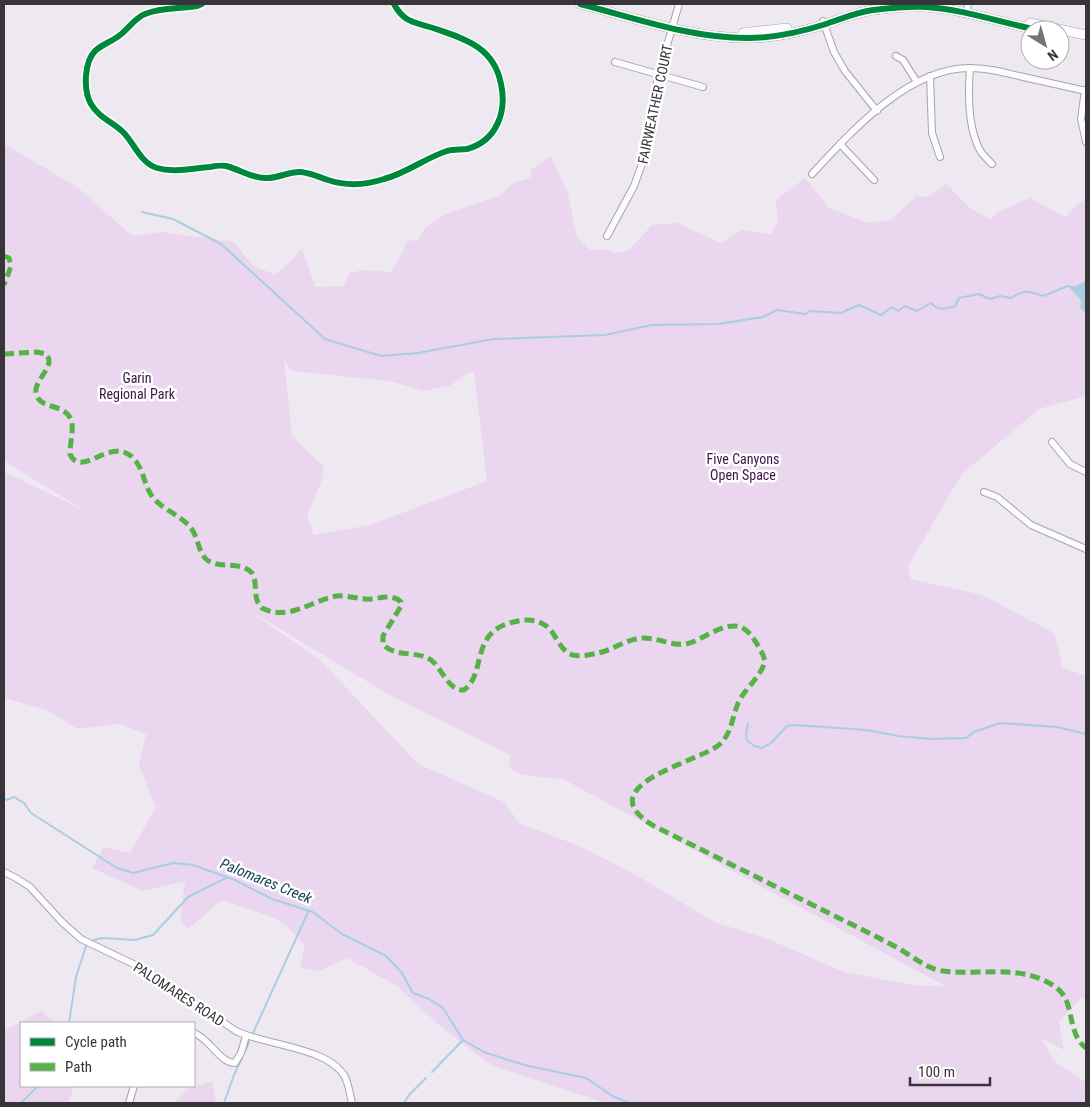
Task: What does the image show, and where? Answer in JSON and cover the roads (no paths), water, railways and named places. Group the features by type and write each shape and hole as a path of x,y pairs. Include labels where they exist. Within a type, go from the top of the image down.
{"main road":[{"path":"580,4 706,35 734,38 758,38 789,34 867,8 889,4"},
{"path":"602,4 672,26"},
{"path":"931,4 967,9 1086,35"},
{"path":"824,22 871,10 931,8 967,9 1020,25"},
{"path":"1070,36 1086,40"}],"street":[{"path":"202,4 152,11 142,15 122,33 94,52 89,62 86,85 90,102 98,114 124,133 143,159 156,167 173,170 225,166 244,174 264,178 299,172 330,181 351,184 369,183 385,179 400,174 449,150 468,148 483,142 493,132 501,116 503,106 500,78 498,71 486,52 470,42 433,28 413,23 399,13 394,4"},
{"name":"FAIRWEATHER COURT","path":"606,236 634,186 647,150 653,101 678,4"},
{"path":"824,22 834,52 845,72 877,111"},
{"path":"896,56 903,60 917,82"},
{"path":"615,62 703,87"},
{"path":"970,68 971,123 975,140 982,154 992,164"},
{"path":"812,174 840,144 877,111 917,82 944,71 970,68 994,70 1086,90 1081,119 1086,142"},
{"path":"930,76 932,133 940,157"},
{"path":"840,144 874,180"},
{"path":"1052,442 1070,464 1086,472"},
{"path":"984,492 997,497 1031,524 1086,549"},
{"name":"PALOMARES ROAD","path":"4,872 30,887 62,922 82,939 146,970 236,1031 246,1036 283,1044 311,1054 338,1067 344,1075 352,1103"},
{"path":"195,1034 207,1041 229,1063 235,1063 241,1053 246,1036"},
{"path":"129,1103 134,1087"}],"water":[{"path":"1086,281 1086,313 1080,308 1081,300 1068,286 1076,286"}],"waterway":[{"path":"142,212 173,219 221,244 325,339 381,356 418,353 493,339 605,335 652,325 718,324 763,317 777,310 805,314 810,311 841,313 859,305 881,315 892,307 898,311 905,306 917,311 931,303 936,307 945,308 955,306 959,298 979,294 990,299 1000,296 1011,298 1020,293 1027,292 1043,296 1068,286"},
{"path":"748,724 747,741 762,748 771,743 787,726 794,725 867,730 898,736 932,739 966,738 974,732 1000,723 1057,727 1086,734"},
{"name":"Palomares Creek","path":"4,798 7,800 14,797 24,803 31,813 117,868 133,873 173,863 193,865 235,880 272,899 313,912 342,934 386,956 402,973 413,993 429,999 443,1008 463,1040 484,1052 524,1065 586,1078 614,1097 630,1103"},
{"path":"94,940 102,938 135,940 153,935 188,897 228,877"},
{"path":"253,1033 309,910"},
{"path":"69,1022 76,977 87,943"},
{"path":"432,1072 463,1040"},
{"path":"245,1051 249,1042"},
{"path":"224,1103 242,1058"},
{"path":"404,1103 409,1095 426,1078"},
{"path":"21,1103 37,1087"}],"park label":[{"name":"Garin Regional Park","path":"137,386"},
{"name":"Five Canyons Open Space","path":"743,468"}]}
